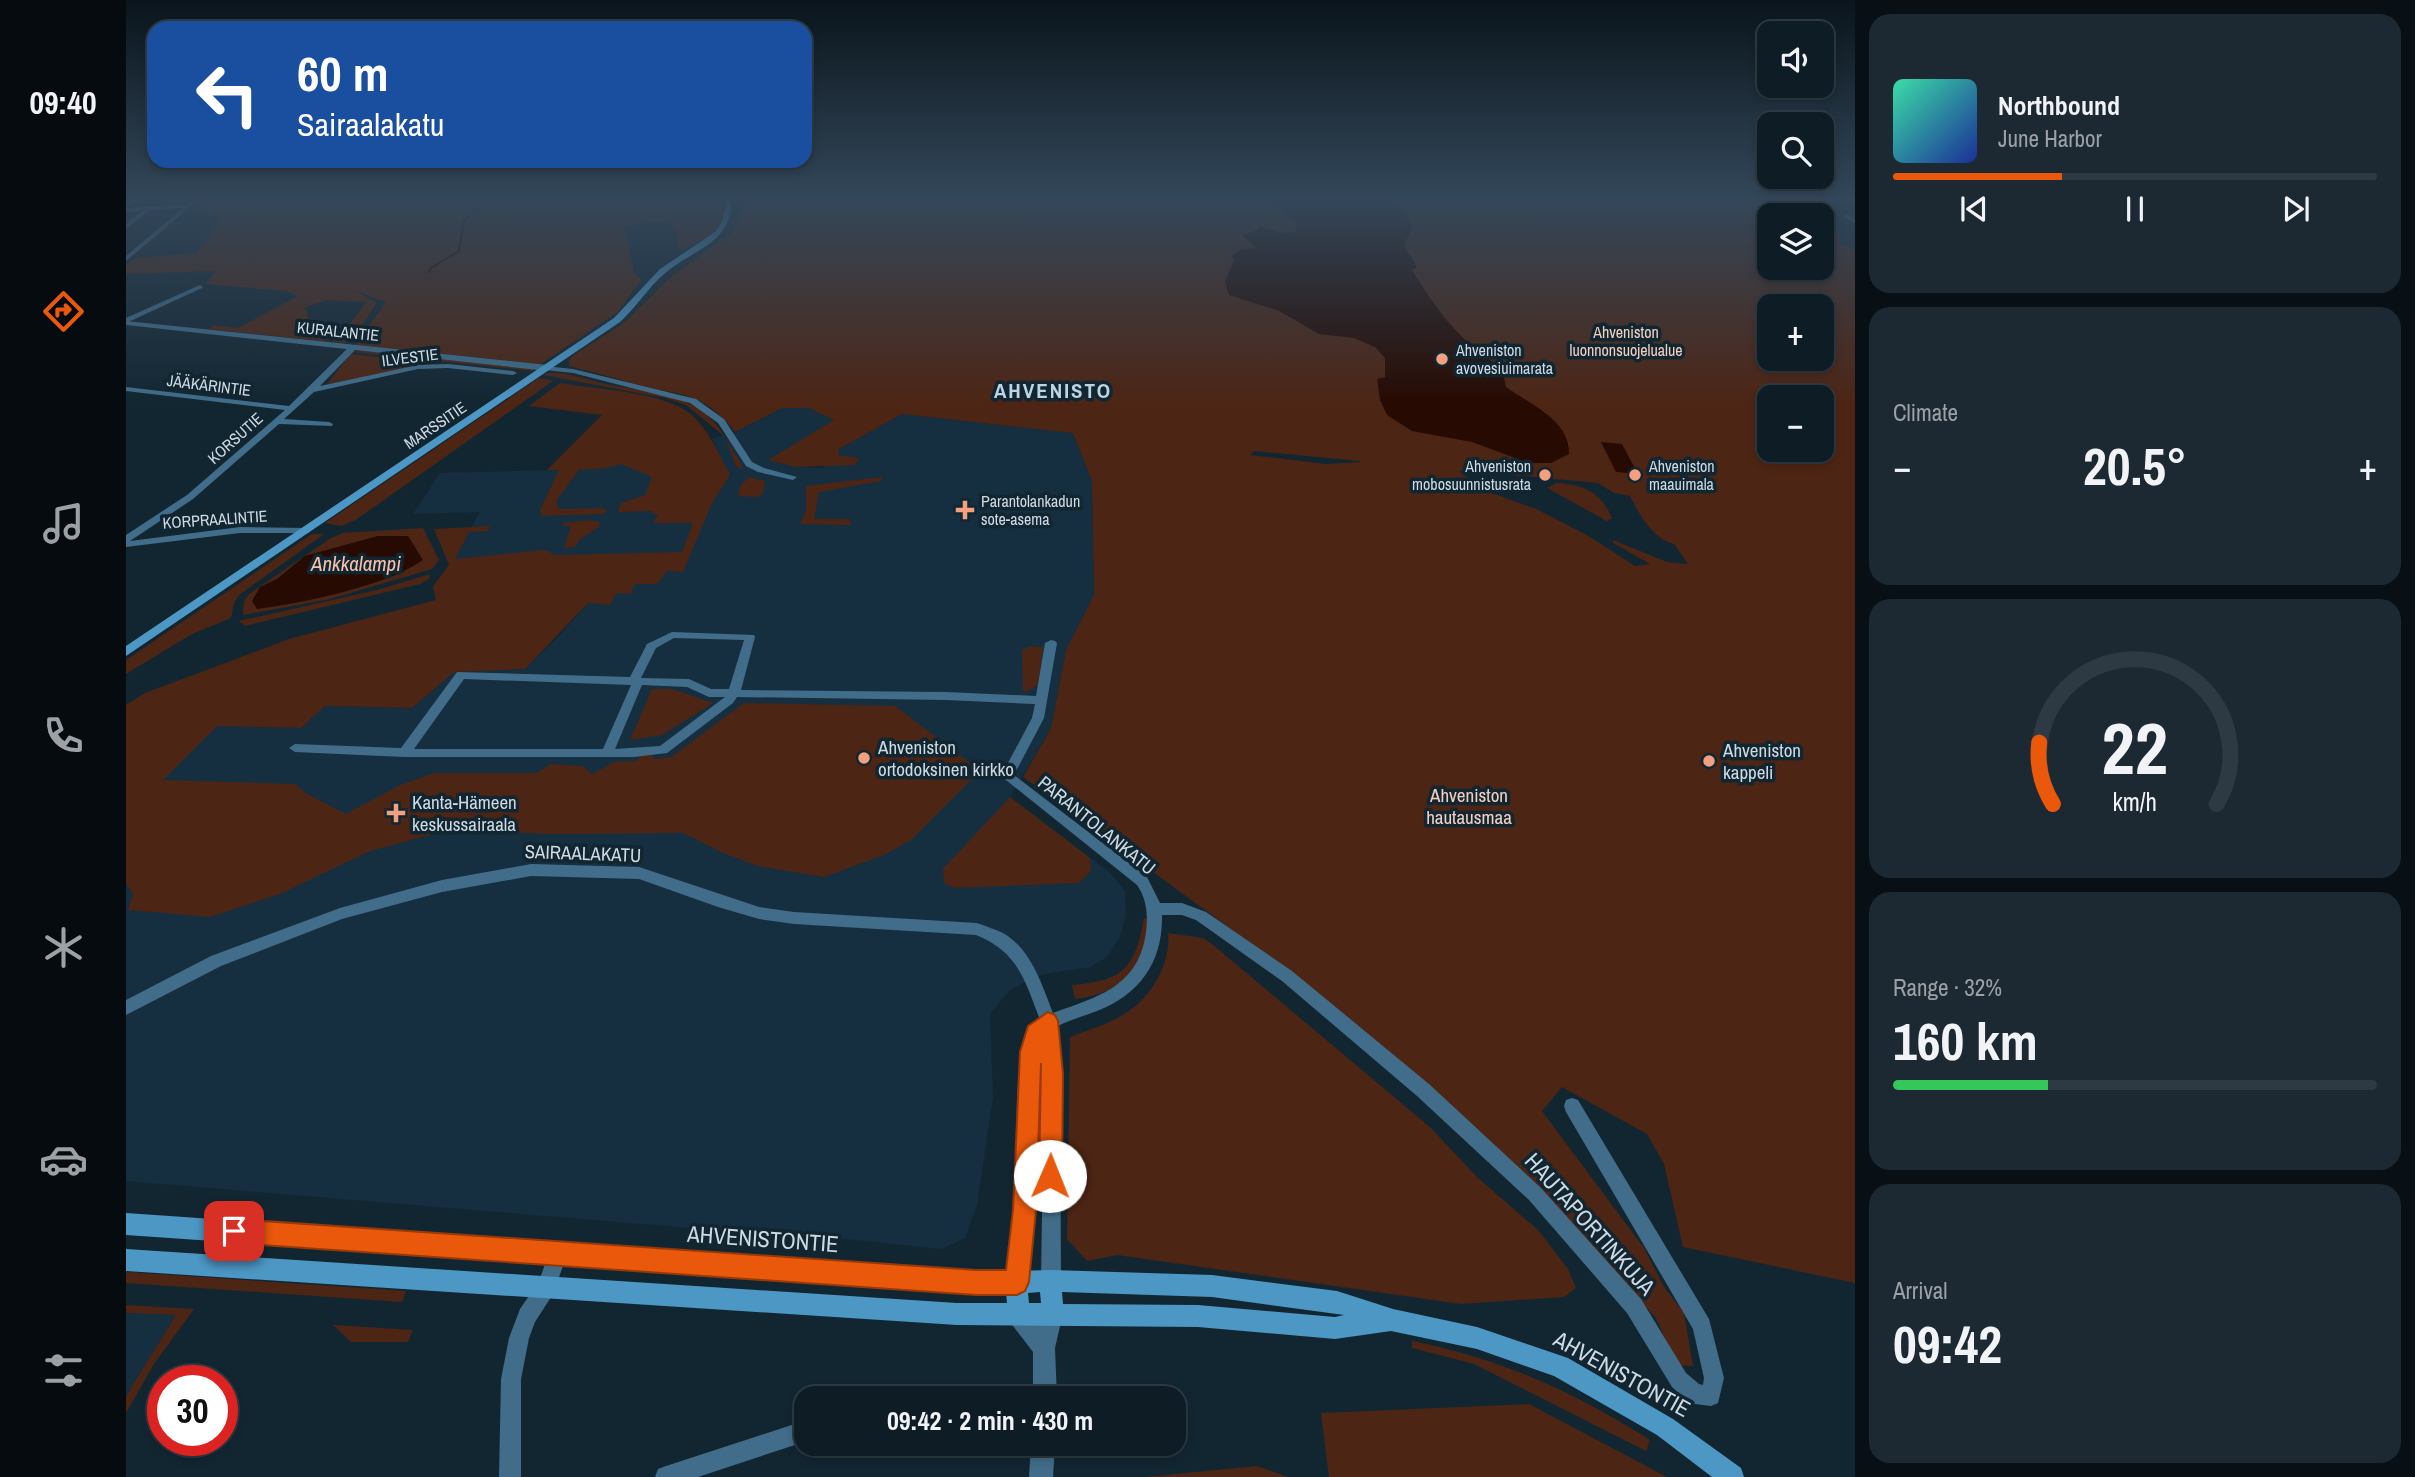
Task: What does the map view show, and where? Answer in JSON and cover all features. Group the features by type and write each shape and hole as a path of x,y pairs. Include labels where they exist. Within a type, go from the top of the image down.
{"main road":[{"name":"MARSSITIE","path":"126,652 617,320 669,267"},
{"name":"AHVENISTONTIE","path":"126,1224 976,1283 1051,1281 1212,1286 1337,1302 1393,1320 1477,1338 1560,1366 1665,1426 1732,1477"},
{"name":"AHVENISTONTIE","path":"126,1260 957,1314 1198,1316 1335,1328 1393,1320"},
{"path":"1051,1281 1052,1314"},
{"path":"1017,1282 1018,1314"}],"street":[{"path":"126,322 200,287"},
{"name":"KURALANTIE","path":"126,322 548,368"},
{"name":"KORSUTIE","path":"126,541 190,497 312,390 354,347"},
{"name":"ILVESTIE","path":"312,390 418,367 448,366 513,373"},
{"path":"548,368 573,371 693,401 721,421 749,464 761,470 793,477"},
{"name":"JÄÄKÄRINTIE","path":"126,389 289,408"},
{"path":"275,421 329,424"},
{"name":"KORPRAALINTIE","path":"126,541 240,530 306,531"},
{"path":"295,748 404,754 607,753 663,750 729,700 734,692 750,637 672,635 651,646 607,753"},
{"path":"404,754 461,675 689,683 709,692 946,695 1040,700 1051,643"},
{"name":"PARANTOLANKATU","path":"1040,700 1038,718 1007,776 1133,873 1148,889 1155,909"},
{"name":"SAIRAALAKATU","path":"126,1008 216,961 340,914 442,886 531,870 639,873 718,901 794,918 977,929 999,938 1018,955 1035,986 1048,1021 1052,1074 1051,1281"},
{"path":"1017,1282 1024,1210 1030,1052 1036,1033 1048,1021 1112,999 1138,976 1151,955 1155,909"},
{"name":"HAUTAPORTINKUJA","path":"1155,909 1182,909 1201,916 1287,976 1423,1090 1535,1194 1633,1306 1679,1380 1696,1394 1711,1396 1714,1378 1702,1325 1572,1106"},
{"path":"510,1477 511,1379 519,1338 527,1316 546,1287 559,1252"},
{"path":"1018,1314 1044,1348"},
{"path":"1045,1386 1044,1348 1052,1314"},
{"path":"666,1477 794,1434"},
{"path":"1041,1477 1042,1456"}],"shaded area":[{"name":"Kanta-Hämeen keskussairaala","path":"782,408 809,408 835,420 769,460 796,467 823,468 837,455 839,449 902,414 1073,433 1092,481 1094,595 1066,650 1051,728 1010,797 1110,873 1125,891 1126,915 1120,937 1107,957 1091,967 1043,974 1010,990 990,1014 993,1097 977,1205 965,1238 942,1249 827,1237 126,1181 126,785 162,780 217,726 301,728 325,706 412,708 454,672 525,669 559,636 588,603 454,559 480,512 413,514 440,473 559,470 615,461 729,475 712,439 735,432"},
{"path":"126,1313 176,1315 126,1396"}],"green space":[{"path":"126,267 633,267 641,280 618,312 541,364 355,345 386,302 355,291 377,303 345,343 332,342 346,329 366,302 327,300 303,308 307,310 309,324 336,325 327,340 323,341 208,329 214,325 238,328 298,296 285,291 206,284 216,271 126,274"},
{"path":"684,267 1757,267 1757,280 1834,280 1834,267 1855,267 1855,1283 1683,1247 1664,1164 1647,1134 1562,1087 1542,1111 1644,1248 1664,1287 1684,1313 1693,1366 1676,1365 1656,1318 1610,1267 1291,973 1023,777 1051,728 1066,650 1094,595 1092,481 1073,433 902,414 839,449 838,455 859,458 855,465 796,467 768,460 834,420 809,408 782,408 735,432 711,408 688,396 569,366 569,360 574,355 625,322","holes":["1254,451 1360,461 1326,464 1250,455","1459,471 1517,476 1524,490 1531,490 1524,476 1598,483 1614,493 1630,496 1653,531 1674,544 1688,564 1667,562 1613,540 1613,543 1650,564 1635,566 1587,535 1536,509 1486,491"]},
{"path":"364,350 533,369 534,371 353,352"},
{"path":"351,354 435,364 327,384"},
{"path":"543,375 572,375 682,400 709,417 725,437 686,405 665,398"},
{"path":"539,378 553,381 357,519 342,526 325,523"},
{"path":"560,383 665,401 692,415 709,436 730,475 712,503 683,572 667,571 657,584 635,584 630,594 617,593 610,605 588,603 525,669 454,672 412,708 325,706 301,728 217,726 163,780 295,784 307,794 346,814 400,785 435,773 537,773 550,764 583,766 592,774 614,762 638,761 639,756 653,754 653,759 671,757 744,703 895,706 978,769 967,784 911,840 884,855 824,877 758,866 723,853 683,833 553,834 448,830 370,851 280,894 210,917 128,910 133,894 126,883 126,705 145,693 289,639 436,600 433,586 449,565 434,529 490,526 488,531 469,532 455,559 545,550 555,555 682,552 693,523 653,523 658,516 650,511 618,512 621,503 645,495 652,477 621,464 579,470 556,501 559,509 601,508 607,510 604,514 542,516 540,510 559,470 547,470 602,415 529,406"},
{"path":"725,437 742,467 741,470 736,466"},
{"path":"749,477 765,481 763,493 759,497 738,496 740,486"},
{"path":"882,477 881,481 819,492 814,519 850,519 851,525 800,524 806,511 806,486"},
{"path":"1557,483 1575,485 1597,496 1612,518 1607,521 1547,488"},
{"path":"589,520 599,522 600,526 579,540 575,547 564,548 571,526 562,526 563,523"},
{"path":"423,528 439,560 432,569 330,599 243,615 244,601 249,594 331,538 343,533","holes":["378,536 405,572 333,593 260,587 277,579 305,556"]},
{"path":"312,534 324,534 239,595 231,618 192,634 126,674 126,660"},
{"path":"430,575 429,579 420,584 245,626 239,621 377,590"},
{"path":"1031,646 1043,648 1038,685 1026,692 1023,691 1022,650"},
{"path":"652,689 672,689 713,703 662,735 630,740"},
{"path":"1010,797 1090,858 1091,871 1079,883 955,888 944,883 943,869"},
{"path":"1144,918 1149,918 1143,950 1129,974 1107,991 1075,999 1072,985 1104,980 1124,969 1136,949"},
{"path":"1168,933 1203,938 1212,944 1431,1128 1476,1176 1539,1231 1568,1269 1576,1288 1564,1297 1461,1304 1117,1255 1087,1261 1067,1239 1070,1037 1120,1017 1144,998 1152,989 1163,967"},
{"path":"126,1272 406,1291 402,1302 126,1283"},
{"path":"126,1305 194,1309 153,1365 147,1365 147,1376 126,1413 126,1396 176,1315 126,1313"},
{"path":"333,1325 413,1330 408,1342 351,1342"},
{"path":"1412,1341 1506,1367 1564,1392 1650,1440 1646,1451 1474,1364 1412,1348"},
{"path":"1529,1404 1667,1477 1329,1477 1321,1413"},
{"path":"1257,1466 1288,1477 1145,1477"}],"water":[{"path":"1231,267 1417,267 1412,270 1451,325 1474,348 1502,368 1506,387 1556,423 1568,442 1569,454 1551,463 1529,463 1472,442 1412,431 1387,415 1380,400 1377,379 1385,377 1385,358 1375,347 1354,338 1319,334 1279,311 1229,295 1225,282"},
{"path":"1601,442 1622,444 1638,474 1616,472"},
{"name":"Ankkalampi","path":"378,536 408,536 423,560 388,578 320,598 257,609 252,601 260,587 277,579 305,556"}],"waterway":[{"path":"429,272 433,267"}],"place":[{"name":"Ahveniston avovesiuimarata","path":"1442,359"},
{"name":"Ahveniston mobosuunnistusrata","path":"1545,475"},
{"name":"Ahveniston maauimala","path":"1635,475"},
{"name":"Parantolankadun sote-asema","path":"965,510"},
{"name":"Ahveniston ortodoksinen kirkko","path":"864,758"},
{"name":"Ahveniston kappeli","path":"1709,761"},
{"name":"Kanta-Hämeen keskussairaala","path":"396,813"}],"district":[{"name":"AHVENISTO","path":"1053,391"}],"route":[{"path":"234,1231 976,1283 1017,1282 1024,1210 1030,1052 1036,1033 1048,1021 1052,1074 1050,1176"}],"park label":[{"name":"Ahveniston luonnonsuojelualue","path":"1626,341"},
{"name":"Ahveniston hautausmaa","path":"1469,806"}]}
